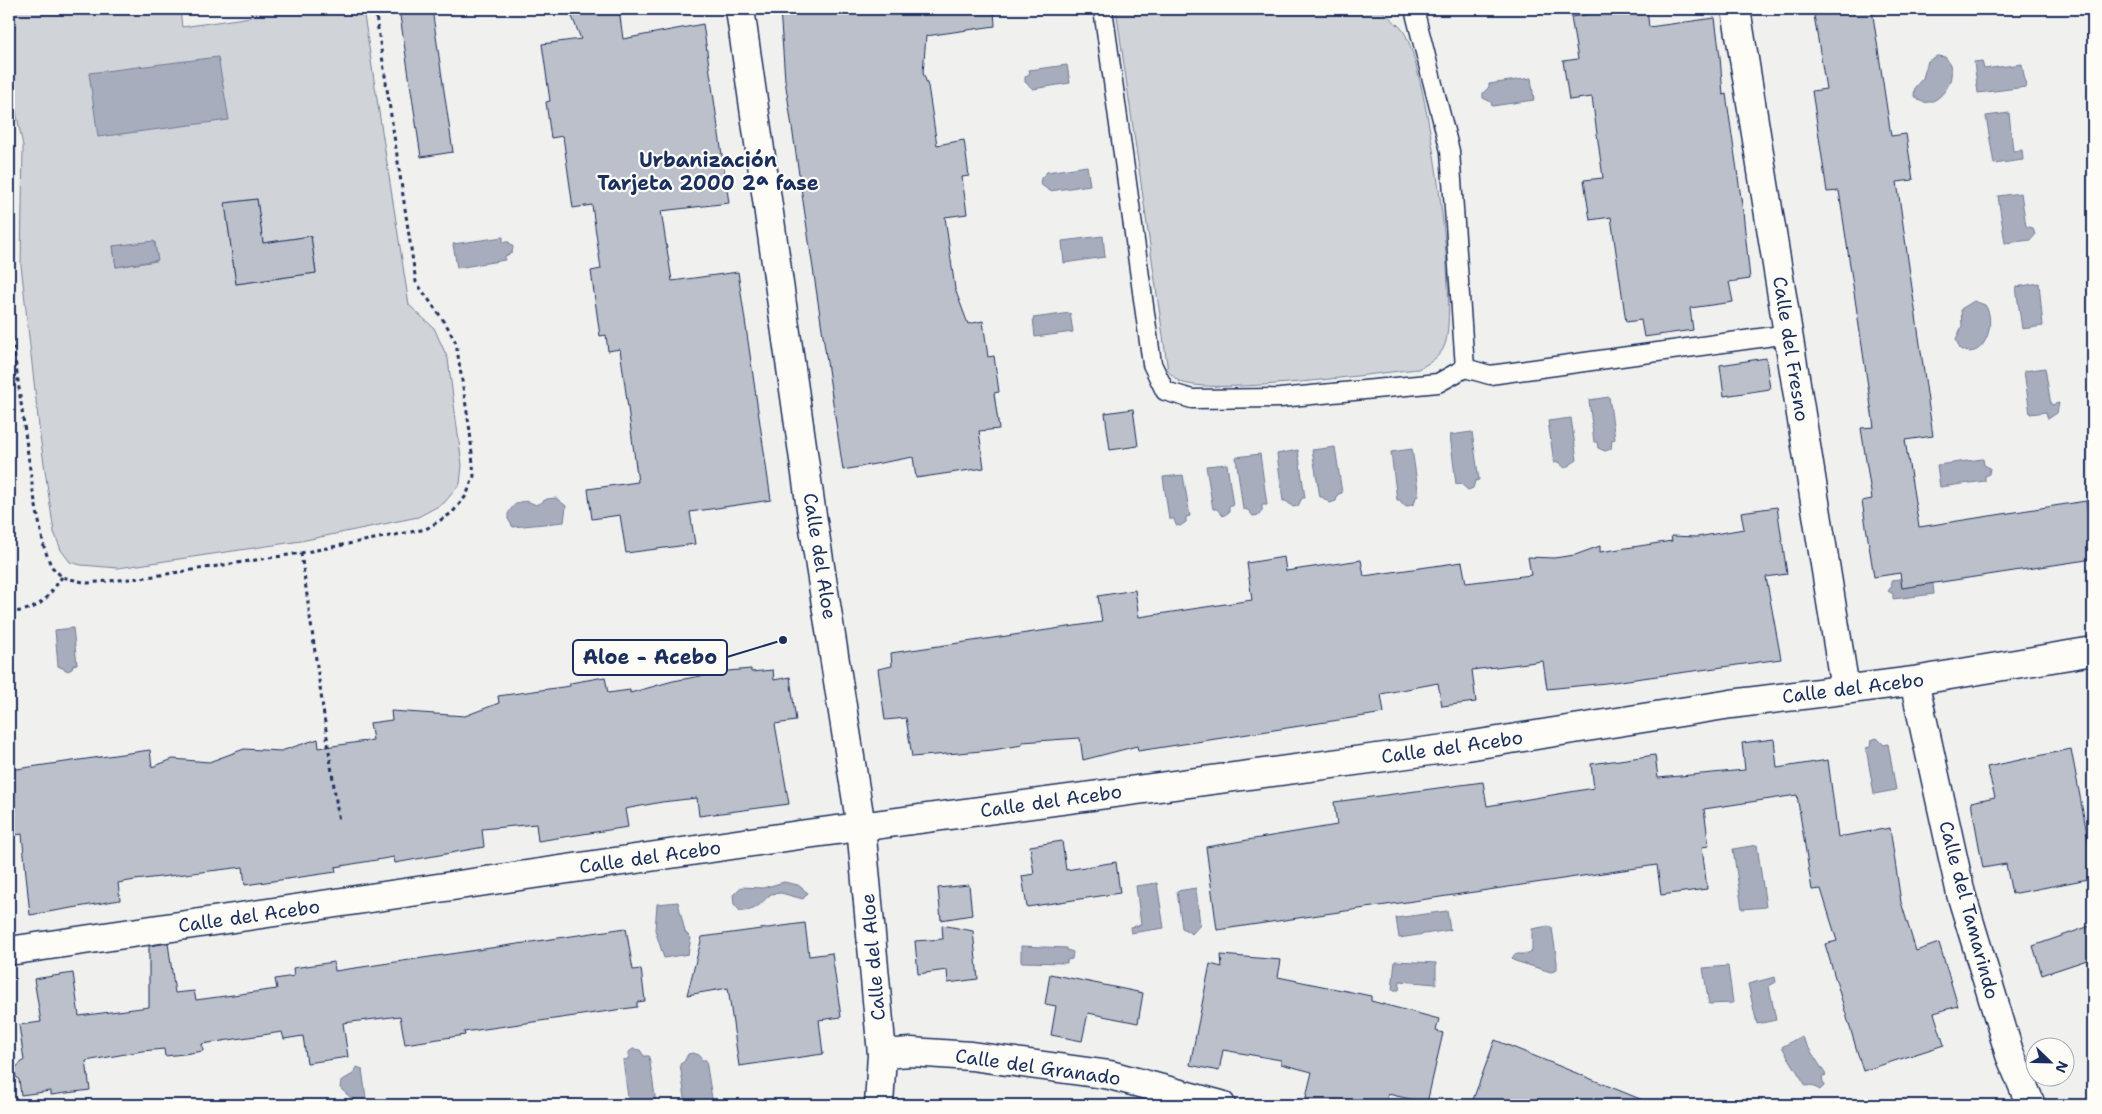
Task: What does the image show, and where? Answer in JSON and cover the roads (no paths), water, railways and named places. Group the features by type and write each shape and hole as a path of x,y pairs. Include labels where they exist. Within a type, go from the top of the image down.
{"street":[{"name":"Calle del Aloe","path":"740,9 811,509 861,827 882,1054 880,1105"},
{"name":"Calle del Fresno","path":"1736,9 1845,689"},
{"name":"Calle del Acebo","path":"9,951 861,827 1467,746 1731,704 1914,681 2093,651"},
{"name":"Calle del Tamarindo","path":"1914,681 1961,894 2010,1056 2031,1105"},
{"name":"Calle del Granado","path":"882,1054 910,1052 972,1056 1110,1075 1221,1105"}],"lane":[{"path":"1103,9 1152,364 1165,391 1192,398 1280,398 1438,383 1465,368 1490,375 1789,334"},
{"path":"1419,9 1450,151 1465,368"}],"water":[{"path":"1914,9 1941,9 1941,10 1917,14"},
{"path":"1937,56 1945,57 1950,66 1951,76 1948,85 1936,99 1928,102 1920,101 1914,95 1915,87 1923,78 1928,61"},
{"path":"218,57 229,120 98,137 89,73"},
{"path":"1982,61 1984,69 2022,64 2026,87 1978,93 1974,62"},
{"path":"1067,65 1070,83 1033,89 1025,82 1025,77 1030,73 1029,70"},
{"path":"1531,78 1534,100 1492,106 1491,102 1483,98 1483,93 1489,87 1489,84"},
{"path":"2009,113 2013,151 2022,150 2023,160 1994,164 1986,116"},
{"path":"1087,166 1090,185 1050,191 1040,184 1041,178 1047,172"},
{"path":"2021,193 2026,226 2033,228 2035,235 2031,240 2005,243 1998,196"},
{"path":"1103,236 1105,257 1064,263 1062,241"},
{"path":"503,237 503,242 509,242 513,247 512,253 505,256 505,260 457,268 453,244"},
{"path":"154,241 158,260 116,267 113,246"},
{"path":"2039,283 2043,326 2022,329 2016,287"},
{"path":"1974,301 1985,305 1990,321 1989,330 1982,345 1976,350 1969,352 1960,349 1956,339 1962,326 1961,309"},
{"path":"1070,313 1073,332 1035,337 1033,318"},
{"path":"2045,368 2051,405 2059,403 2057,413 2048,419 2046,412 2030,414 2024,371"},
{"path":"1609,397 1615,439 1612,440 1611,449 1605,451 1598,448 1597,442 1594,442 1589,400"},
{"path":"1571,418 1577,460 1565,468 1558,462 1554,463 1548,421"},
{"path":"1472,432 1479,480 1475,481 1473,488 1468,490 1460,483 1456,484 1450,435"},
{"path":"1335,447 1342,493 1338,494 1336,501 1330,503 1320,497 1312,450"},
{"path":"1412,449 1419,496 1416,497 1414,504 1408,506 1403,505 1400,500 1397,500 1391,452"},
{"path":"1298,450 1305,498 1302,498 1298,506 1293,507 1286,501 1283,501 1277,454"},
{"path":"1260,454 1267,505 1262,505 1262,511 1259,515 1253,516 1248,510 1243,509 1236,457"},
{"path":"1983,459 1984,465 1990,468 1989,474 1985,476 1985,481 1940,487 1937,465"},
{"path":"1227,464 1233,506 1229,506 1229,512 1223,516 1217,509 1213,509 1206,466"},
{"path":"1183,475 1190,516 1186,517 1186,522 1180,526 1176,525 1174,519 1169,519 1163,477"},
{"path":"556,498 566,506 564,522 513,527 508,519 508,514 520,502 523,501 536,505 547,499"},
{"path":"1932,575 1934,594 1893,599 1893,594 1888,591 1892,586 1891,580"},
{"path":"73,628 77,664 73,665 72,669 68,671 58,666 55,630"},
{"path":"1877,738 1884,745 1888,744 1896,790 1874,794 1866,748 1870,747 1871,740"},
{"path":"1757,845 1766,907 1742,909 1733,849"},
{"path":"784,882 798,885 808,893 803,899 781,893 771,894 757,907 746,911 740,911 734,904 733,895 741,887 763,888"},
{"path":"1157,883 1164,928 1131,933 1130,927 1141,925 1136,886"},
{"path":"1196,888 1200,925 1192,934 1182,928 1177,891"},
{"path":"678,902 685,932 691,938 688,954 664,958 655,930 657,904"},
{"path":"1447,911 1450,930 1399,938 1396,918"},
{"path":"1548,926 1552,928 1557,970 1551,972 1515,961 1512,958 1515,954 1528,954 1532,951 1532,929"},
{"path":"1021,946 1067,948 1067,950 1073,952 1072,959 1067,960 1067,963 1021,962"},
{"path":"1395,961 1436,963 1436,984 1400,981 1399,990 1392,990"},
{"path":"1728,966 1733,1003 1709,1004 1703,968"},
{"path":"1775,977 1776,982 1769,986 1776,1020 1757,1024 1748,984"},
{"path":"1801,1036 1826,1075 1822,1077 1824,1086 1820,1090 1811,1085 1806,1086 1782,1047"},
{"path":"633,1049 640,1050 644,1056 649,1056 656,1103 629,1105 623,1060 628,1059 629,1052"},
{"path":"688,1054 699,1055 702,1060 706,1060 713,1105 686,1105 680,1064 684,1062"},
{"path":"357,1067 362,1069 367,1105 349,1105 351,1098 340,1088 341,1081 353,1074"}],"place":[{"name":"Aloe - Acebo","path":"783,640"}],"district":[{"name":"Urbanización Tarjeta 2000 2ª fase","path":"708,172"}]}
